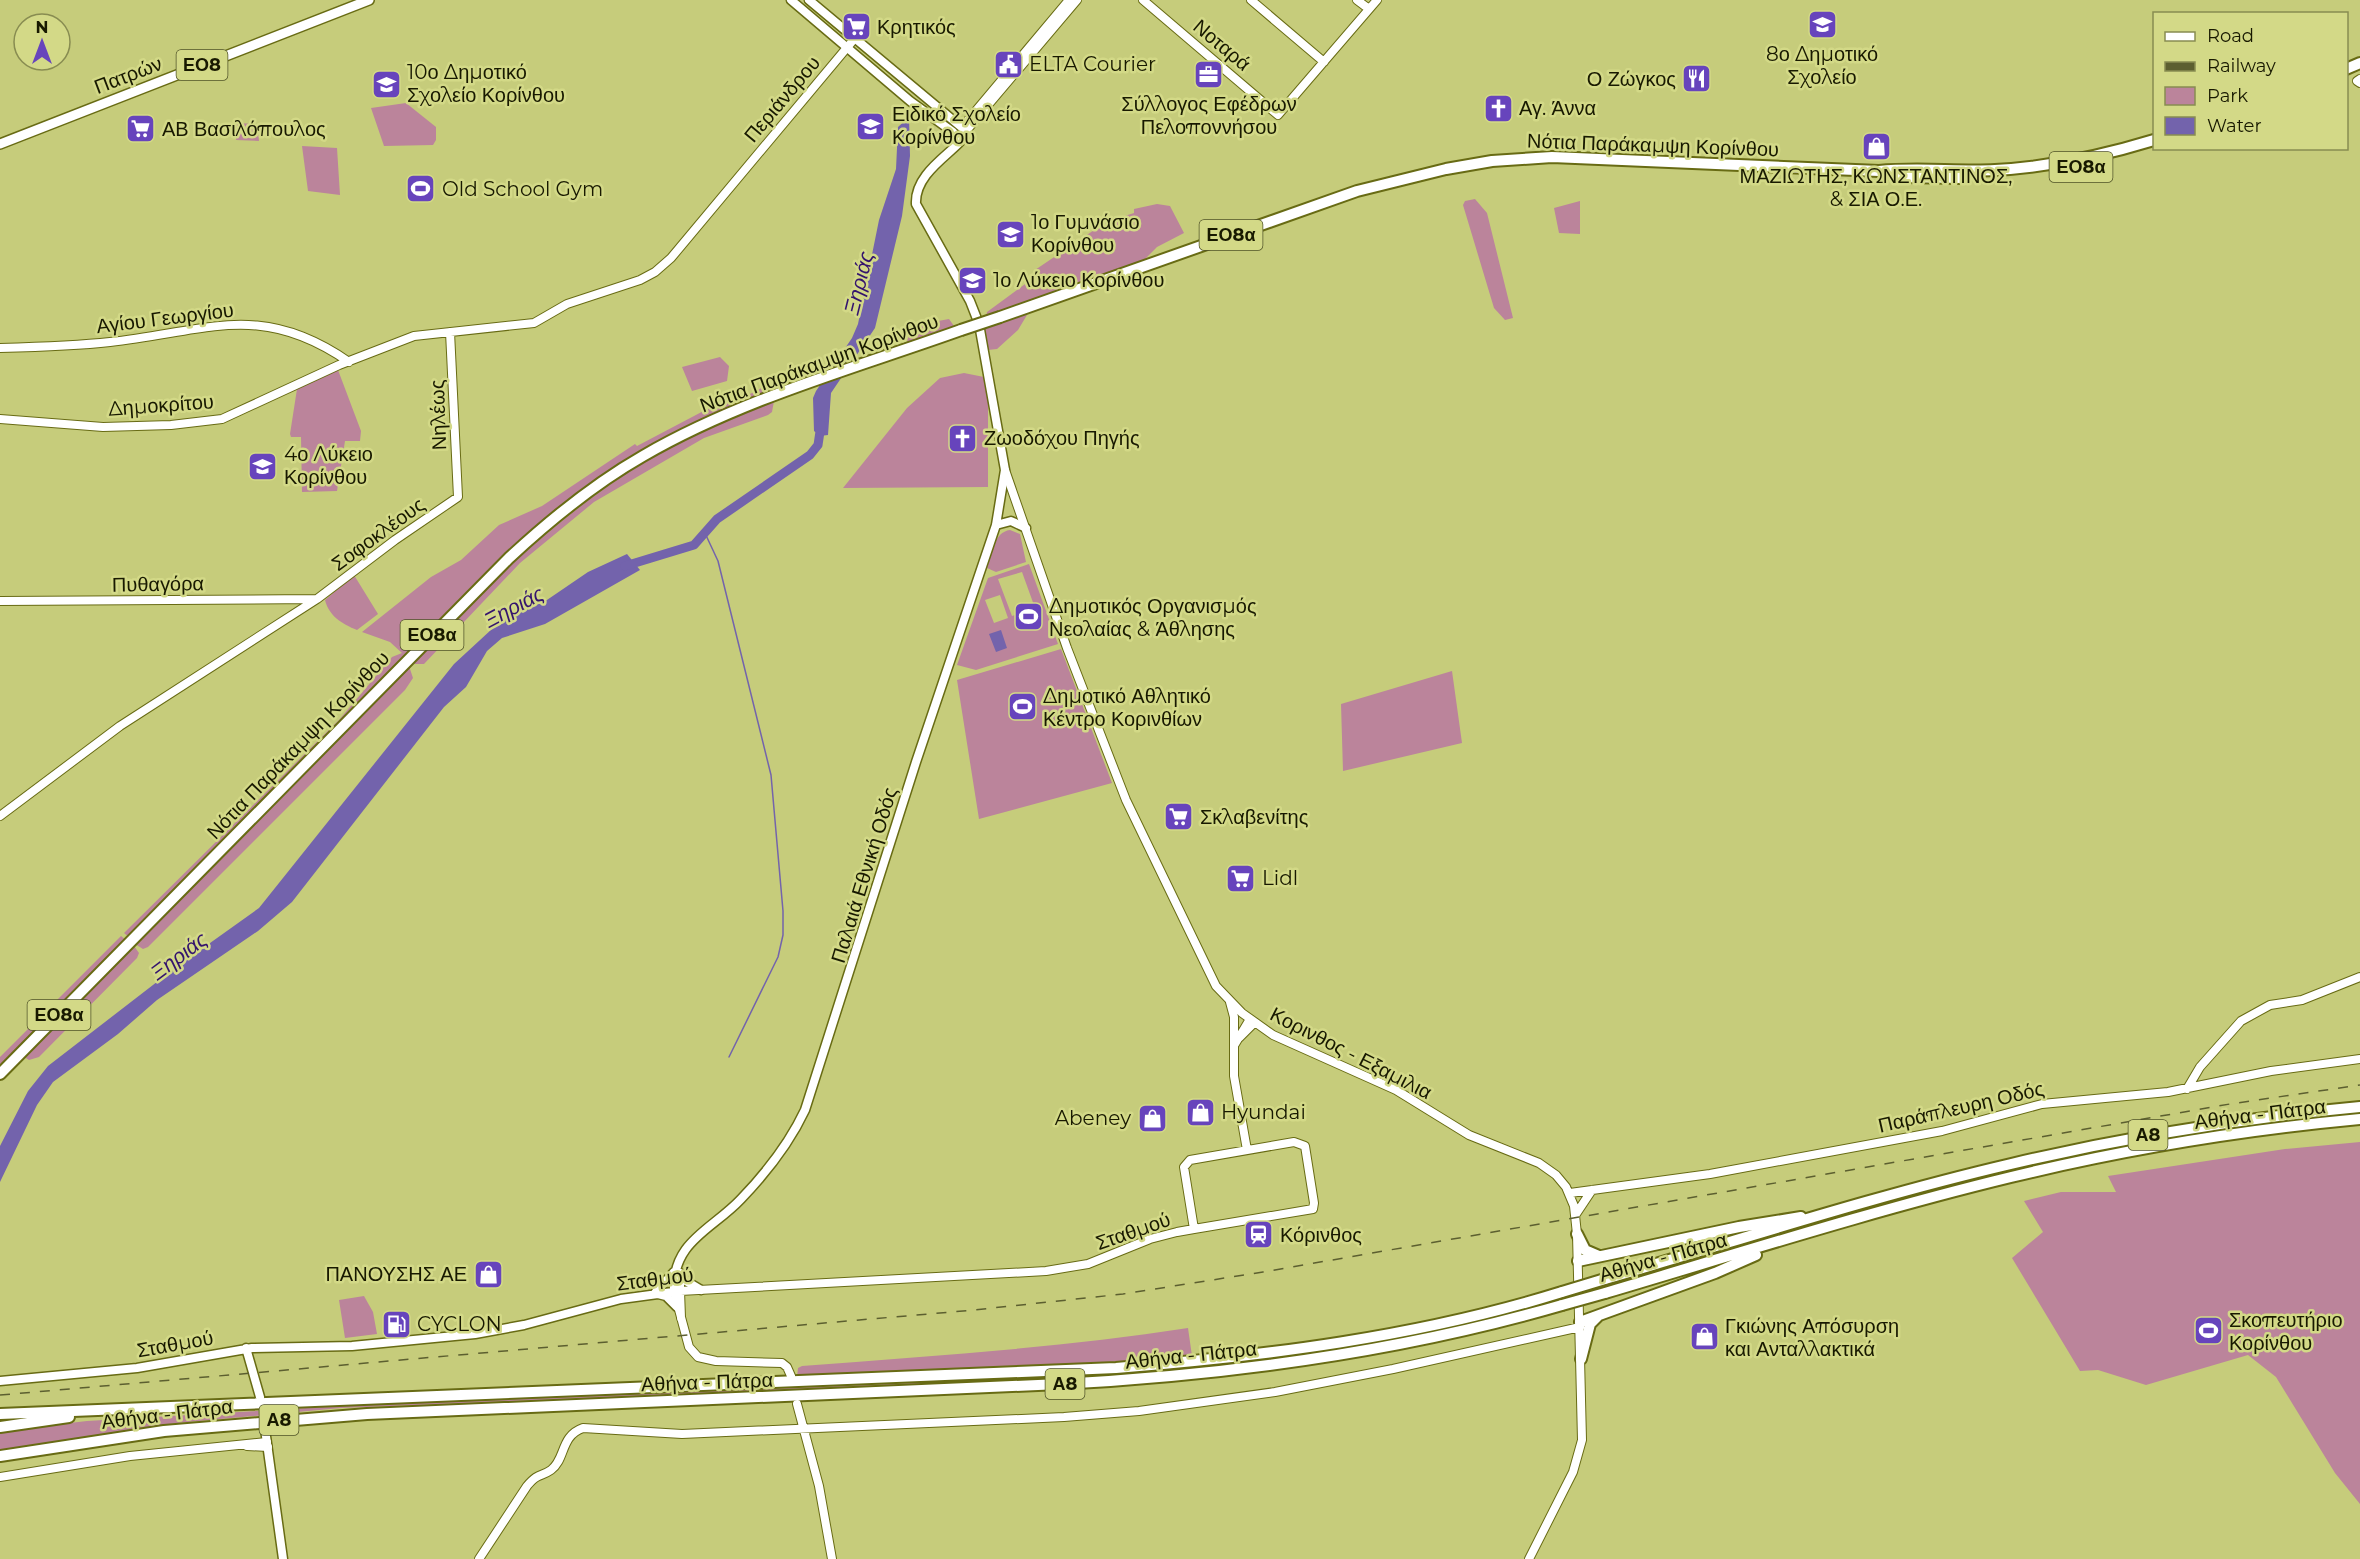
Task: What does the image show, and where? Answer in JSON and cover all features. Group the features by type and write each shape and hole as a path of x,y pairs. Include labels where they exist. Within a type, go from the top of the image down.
{"highway":[{"name":"Νότια Παράκαμψη Κορίνθου","path":"0,1074 459,608 540,529 644,455 702,425 961,330 1348,194 1404,178 1492,161 1552,157 1666,160 1880,171 2030,168 2089,158 2153,140"},
{"name":"Νότια Παράκαμψη Κορίνθου","path":"1880,171 1904,177 2020,175 2092,165 2153,148"},
{"name":"Αθήνα - Πάτρα","path":"0,1414 1125,1368 1248,1355 1348,1340 1478,1314 1996,1168 2108,1143 2233,1122 2360,1107"},
{"name":"Αθήνα - Πάτρα","path":"0,1456 164,1431 367,1413 1048,1385 1175,1376 1281,1364 1388,1346 1562,1305 2000,1180 2110,1155 2260,1130 2360,1119"},
{"path":"1578,1261 1739,1227 1844,1210"},
{"path":"1577,1234 1588,1252 1602,1256"},
{"path":"1580,1324 1715,1272 1796,1237"},
{"path":"1581,1359 1590,1324 1598,1316"},
{"path":"0,1427 144,1408"}],"main road":[{"name":"Πατρών","path":"0,144 369,0"},
{"path":"791,0 910,101 959,132"},
{"path":"809,0 855,38 959,132"},
{"name":"Παλαιά Εθνική Οδός","path":"677,1291 679,1270 686,1251 702,1231 729,1212 746,1194 778,1154 805,1110 916,762 996,525 1005,470 979,324 970,301 916,204 917,187 946,153 959,132"},
{"path":"996,525 1011,521 1026,528"},
{"path":"654,1293 679,1270 686,1281 701,1290"},
{"name":"Σταθμού","path":"0,1381 120,1370 249,1348 352,1346 475,1334 654,1293 677,1291"},
{"path":"654,1293 666,1296 677,1307"},
{"path":"249,1348 260,1397"},
{"path":"265,1429 283,1559"}],"street":[{"path":"959,132 1069,0"},
{"path":"959,132 1077,0"},
{"name":"Νοταρά","path":"1143,0 1278,115 1324,62"},
{"path":"1251,0 1324,62 1377,0"},
{"path":"1358,0 1369,9"},
{"name":"Περιάνδρου","path":"450,332 534,323 567,304 625,286 655,272 671,258 855,38"},
{"name":"Αγίου Γεωργίου","path":"0,348 112,342 221,324 254,325 272,327 312,338 349,362"},
{"path":"349,362 414,336 450,332"},
{"name":"Νηλέως","path":"450,332 458,497"},
{"name":"Δημοκρίτου","path":"0,419 103,427 171,425 222,419 349,362"},
{"name":"Κορινθος - Εξαμιλια","path":"1005,470 1078,677 1126,800 1216,986 1252,1021 1282,1040 1396,1090 1468,1135 1544,1166 1562,1181 1570,1193 1577,1234 1583,1414 1581,1448 1563,1493 1529,1559"},
{"name":"Σοφοκλέους","path":"0,816 120,726 317,599 395,540 458,497"},
{"name":"Πυθαγόρα","path":"0,601 317,599"},
{"path":"2187,1089 2200,1066 2241,1021 2270,1005 2302,1000 2360,977"},
{"path":"1194,1229 1184,1167 1186,1163 1190,1160 1247,1150 1234,1076 1234,1017 1229,1000"},
{"path":"1234,1052 1239,1038 1252,1021"},
{"name":"Παράπλευρη Οδός","path":"1570,1193 1731,1171 1930,1133 2059,1101 2139,1096 2187,1089 2271,1071 2360,1059"},
{"name":"Σταθμού","path":"677,1291 1046,1271 1088,1264 1150,1239 1194,1229 1313,1209 1314,1203 1304,1145 1294,1142 1247,1150"},
{"path":"1575,1215 1582,1201 1592,1190"},
{"path":"677,1291 677,1307 689,1347 698,1357 716,1361 782,1363 787,1367 791,1376"},
{"path":"677,1291 681,1318"},
{"path":"478,1559 528,1486 537,1475 552,1469 567,1440 579,1430 603,1428 682,1434 1064,1417 1221,1402 1393,1369 1580,1324"},
{"path":"797,1404 819,1486 832,1559"},
{"path":"0,1477 130,1456 243,1445 268,1445"}],"green space":[{"path":"406,103 436,127 436,140 433,145 384,146 371,108"},
{"path":"236,123 257,124 259,141 236,140"},
{"path":"302,146 337,148 340,195 308,191"},
{"path":"1475,199 1487,213 1513,318 1505,320 1494,308 1463,205 1465,201"},
{"path":"1580,201 1580,234 1559,233 1554,208"},
{"path":"1157,204 1170,206 1184,233 1157,247 1143,261 1036,300 1018,330 997,349 988,350 984,327 987,312 1032,279 1035,270 1106,222 1134,213 1134,209"},
{"path":"949,319 954,326 907,342 911,326"},
{"path":"720,357 729,366 727,381 692,391 682,367"},
{"path":"338,370 361,431 360,441 345,441 337,491 302,492 301,437 291,437 290,434 297,389"},
{"path":"964,373 984,377 988,398 988,487 843,488 907,408 940,378"},
{"path":"769,384 771,391 683,430 625,462 571,499 522,538 477,581 129,937 124,933 339,720 392,657 402,653 390,642 362,632 431,577 461,560 499,525 542,506 635,444 637,446 713,406 750,394"},
{"path":"774,401 772,412 768,415 704,438 594,502 520,563 424,664 415,664 413,661 515,561 588,501 667,448 718,422"},
{"path":"1010,530 1020,534 1026,562 996,572 987,568 997,539"},
{"name":"Δημοτικός Οργανισμός Νεολαίας & Άθλησης","path":"1029,564 1058,644 976,670 957,665 988,578","holes":["1022,572 1035,608 1012,616 998,579","1000,595 1008,618 994,623 985,600"]},
{"path":"354,575 378,614 357,630 337,619 325,600"},
{"name":"Δημοτικό Αθλητικό Κέντρο Κορινθίων","path":"1061,649 1112,783 979,819 957,680"},
{"path":"409,666 413,678 405,690 148,947 143,949 135,944"},
{"path":"1452,671 1462,743 1343,771 1341,704"},
{"path":"121,936 126,940 0,1067 0,1057"},
{"path":"134,946 139,953 137,958 39,1057 29,1060 24,1057"},
{"path":"2360,1112 2360,1114 2271,1124 1908,1199 1499,1317 1387,1341 1287,1358 1086,1378 341,1408 177,1423 0,1450 0,1431 87,1421 340,1406 1060,1377 1174,1369 1286,1355 1559,1298 1907,1197 2047,1161 2171,1136"},
{"name":"Σκοπευτήριο Κορίνθου","path":"2360,1142 2360,1504 2335,1473 2276,1377 2248,1355 2146,1385 2098,1370 2080,1371 2012,1258 2043,1232 2024,1201 2061,1192 2116,1192 2108,1176 2285,1149"},
{"path":"364,1296 373,1312 377,1334 345,1338 339,1300"},
{"path":"1188,1328 1192,1356 1086,1364 797,1377 798,1368 802,1366 1044,1346"}],"water":[{"path":"909,117 910,156 902,216 875,328 831,393 828,435 820,436 814,431 813,398 852,338 858,324 879,220 896,169 898,127"},
{"path":"627,554 640,570 545,624 502,638 487,651 466,687 444,707 292,902 258,931 157,1000 118,1034 53,1082 37,1105 0,1182 0,1146 28,1091 48,1066 175,968 259,908 454,664 505,617 544,602 588,572"},
{"path":"1001,630 1007,648 996,652 989,634"}],"waterway":[{"name":"Ξηριάς","path":"625,566 694,545 717,519 810,455 818,445 821,425"},
{"path":"704,531 718,561 771,775 783,911 783,935 778,957 729,1057"}],"tunnel":[{"path":"260,1398 265,1427"}],"railway":[{"path":"0,1395 974,1310 1123,1294 1263,1272 2230,1104 2360,1085"}],"place":[{"name":"8ο Δημοτικό Σχολείο","path":"1822,24"},
{"name":"Κρητικός","path":"856,27"},
{"name":"ELTA Courier","path":"1008,64"},
{"name":"Σύλλογος Εφέδρων Πελοποννήσου","path":"1209,74"},
{"name":"Ο Ζώγκος","path":"1697,79"},
{"name":"10ο Δημοτικό Σχολείο Κορίνθου","path":"386,84"},
{"name":"Αγ. Άννα","path":"1498,108"},
{"name":"Ειδικό Σχολείο Κορίνθου","path":"871,126"},
{"name":"ΑΒ Βασιλόπουλος","path":"141,129"},
{"name":"ΜΑΖΙΩΤΗΣ, ΚΩΝΣΤΑΝΤΙΝΟΣ, & ΣΙΑ Ο.Ε.","path":"1876,146"},
{"name":"Old School Gym","path":"421,189"},
{"name":"1ο Γυμνάσιο Κορίνθου","path":"1010,234"},
{"name":"1ο Λύκειο Κορίνθου","path":"972,280"},
{"name":"Ζωοδόχου Πηγής","path":"963,438"},
{"name":"4ο Λύκειο Κορίνθου","path":"263,466"},
{"name":"Δημοτικός Οργανισμός Νεολαίας & Άθλησης","path":"1028,617"},
{"name":"Δημοτικό Αθλητικό Κέντρο Κορινθίων","path":"1022,707"},
{"name":"Σκλαβενίτης","path":"1179,817"},
{"name":"Lidl","path":"1241,878"},
{"name":"Hyundai","path":"1200,1112"},
{"name":"Abeney","path":"1152,1118"},
{"name":"Κόρινθος","path":"1259,1235"},
{"name":"ΠΑΝΟΥΣΗΣ ΑΕ","path":"488,1274"},
{"name":"CYCLON","path":"396,1324"},
{"name":"Σκοπευτήριο Κορίνθου","path":"2208,1331"},
{"name":"Γκιώνης Απόσυρση και Ανταλλακτικά","path":"1704,1337"}]}
